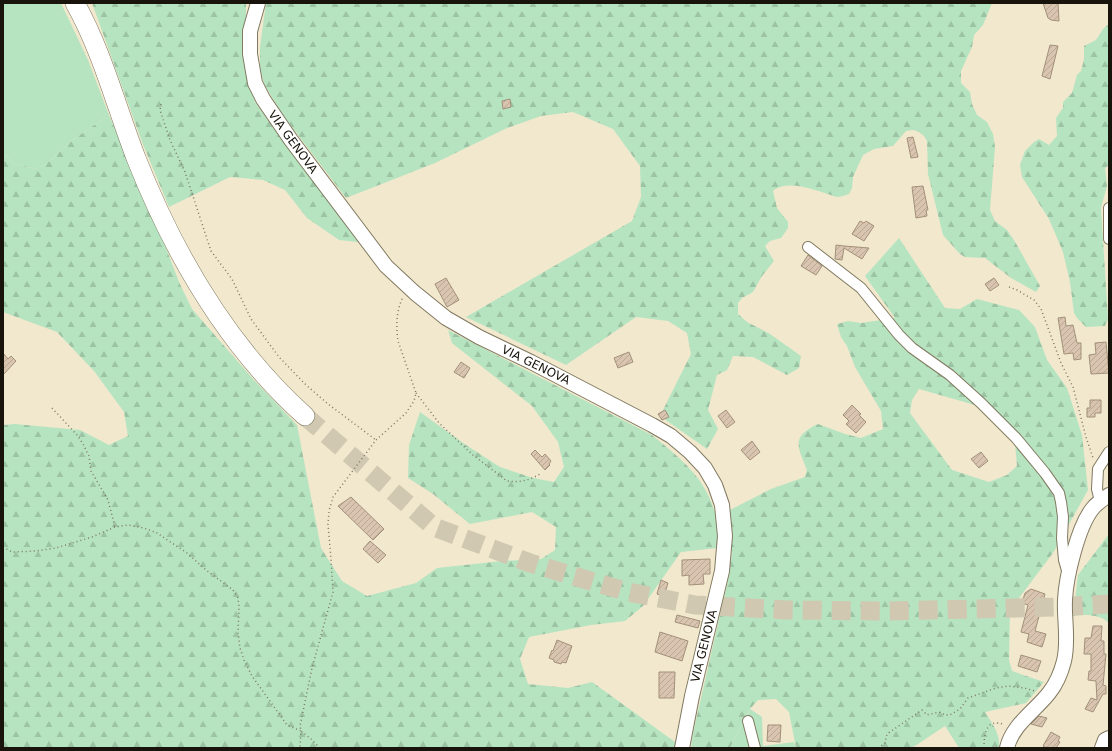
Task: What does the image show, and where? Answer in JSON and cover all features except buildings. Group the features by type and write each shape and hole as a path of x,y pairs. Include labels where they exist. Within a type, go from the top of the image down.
{"highway":[{"path":"75,3 91,34 149,188 170,234 191,274 208,301 249,356 288,400 305,416"}],"main road":[{"path":"81,3 91,34"},
{"name":"VIA GENOVA","path":"258,3 250,31 250,54 255,83 263,99 291,140 386,266 408,287 446,318 479,337 595,394 672,436 705,468 715,485 722,505 725,550 722,571 690,702 682,748"},
{"path":"1007,748 1009,739 1015,730 1046,696 1060,675 1065,659 1067,644 1065,600 1068,576 1079,536 1085,522 1092,509 1104,498"},
{"path":"1102,748 1106,740 1109,738"}],"street":[{"path":"1109,208 1109,240"},
{"path":"808,247 861,288 899,335 912,348 950,375 981,403 1016,438 1045,473 1059,493 1063,517 1062,538 1064,560 1068,576"},
{"path":"1104,498 1097,489 1098,469 1109,452"},
{"path":"748,721 754,748"}],"path":[{"path":"161,104 160,110 170,140 185,172 211,251 232,279 251,319 279,358 306,385 328,404 376,440"},
{"path":"408,287 397,314 397,334 398,342 416,393 440,423 473,455 507,481 514,482 531,479 540,474"},
{"path":"1009,287 1034,300 1041,309 1061,362 1074,388 1091,454 1098,469"},
{"path":"300,748 300,726 312,668 333,592 332,559 328,524 329,511 333,497 376,440 406,413 414,401 416,393"},
{"path":"52,408 78,436 83,444 89,456 91,471 108,500 115,527"},
{"path":"3,547 12,552 56,548 92,538 115,527 128,525 144,528 157,533 186,553 233,590 238,598 238,633 240,648 252,676 287,725 300,731 320,748"},
{"path":"878,748 885,743 887,734 922,710 927,715 939,712 944,715 950,715 960,709 968,698 996,688 1008,686 1035,690 1046,696"},
{"path":"984,748 986,730 992,723 1000,723 1015,730"}],"green space":[{"path":"3,3 61,3 88,60 109,115 71,141 51,160 37,169 14,164 3,153"},
{"path":"92,3 246,3 244,65 255,102 358,242 339,240 307,218 285,190 263,180 230,177 169,207 142,142"},
{"path":"266,3 992,3 983,25 974,35 972,47 961,71 961,83 970,92 972,104 977,115 987,122 993,134 995,147 990,210 995,221 1007,230 1014,240 1040,286 1036,292 1011,278 985,258 965,257 960,254 943,235 928,174 927,141 919,132 913,130 906,131 893,146 874,149 863,155 853,177 852,188 849,194 837,197 804,187 779,187 773,191 777,208 788,222 788,228 781,238 770,241 765,246 774,261 762,276 753,292 742,298 738,303 738,314 747,322 770,334 801,356 799,368 787,375 753,357 733,356 727,370 717,375 708,410 718,429 707,449 660,416 691,354 687,333 668,321 636,317 566,365 466,317 632,221 641,197 640,166 613,129 573,112 541,116 507,128 435,163 346,198 282,114 264,84 260,68 260,47"},
{"path":"1109,24 1109,165 1105,168 1107,186 1101,208 1108,319 1105,326 1086,327 1074,313 1070,282 1063,252 1049,219 1022,177 1020,165 1025,151 1034,142 1039,139 1049,145 1057,136 1056,118 1063,108 1063,102 1072,93 1077,75 1081,71 1084,59 1084,46 1096,40 1103,29"},
{"path":"109,115 163,240 179,282 192,309 253,379 297,425 321,548 342,581 367,596 416,583 437,568 502,561 541,559 555,550 556,527 532,512 470,524 433,494 408,478 409,445 420,412 500,467 533,478 554,482 564,467 558,442 532,406 452,343 448,330 652,435 692,471 707,492 712,504 717,522 717,548 681,552 643,606 625,621 591,625 529,637 520,659 528,684 568,688 592,682 675,742 675,748 3,748 3,425 15,424 80,430 109,445 128,436 124,412 94,371 57,332 3,312 3,153 14,164 37,169 51,160 71,141"},
{"path":"899,238 945,308 960,309 977,299 1019,310 1035,327 1047,360 1067,388 1082,435 1088,490 1053,553 1010,610 1009,660 1012,671 1044,682 1026,703 985,712 999,738 999,748 959,748 945,726 912,748 796,748 789,712 776,699 758,700 750,709 730,748 691,748 693,733 728,580 732,554 730,510 771,489 805,477 807,470 799,449 800,438 803,433 818,424 861,438 883,429 881,411 855,367 847,346 841,337 837,324 848,321 861,323 895,318 865,276","holes":["919,389 975,405 1015,443 1017,466 1007,475 989,482 952,470 910,413 912,400"]},
{"path":"1109,534 1109,623 1097,616 1092,615 1073,616 1078,575"},
{"path":"750,709 762,717 763,746 794,742 796,748 730,748"}],"tunnel":[{"path":"305,416 434,527 530,563 628,592 695,605 786,610 888,611 1059,607 1109,604"}]}
